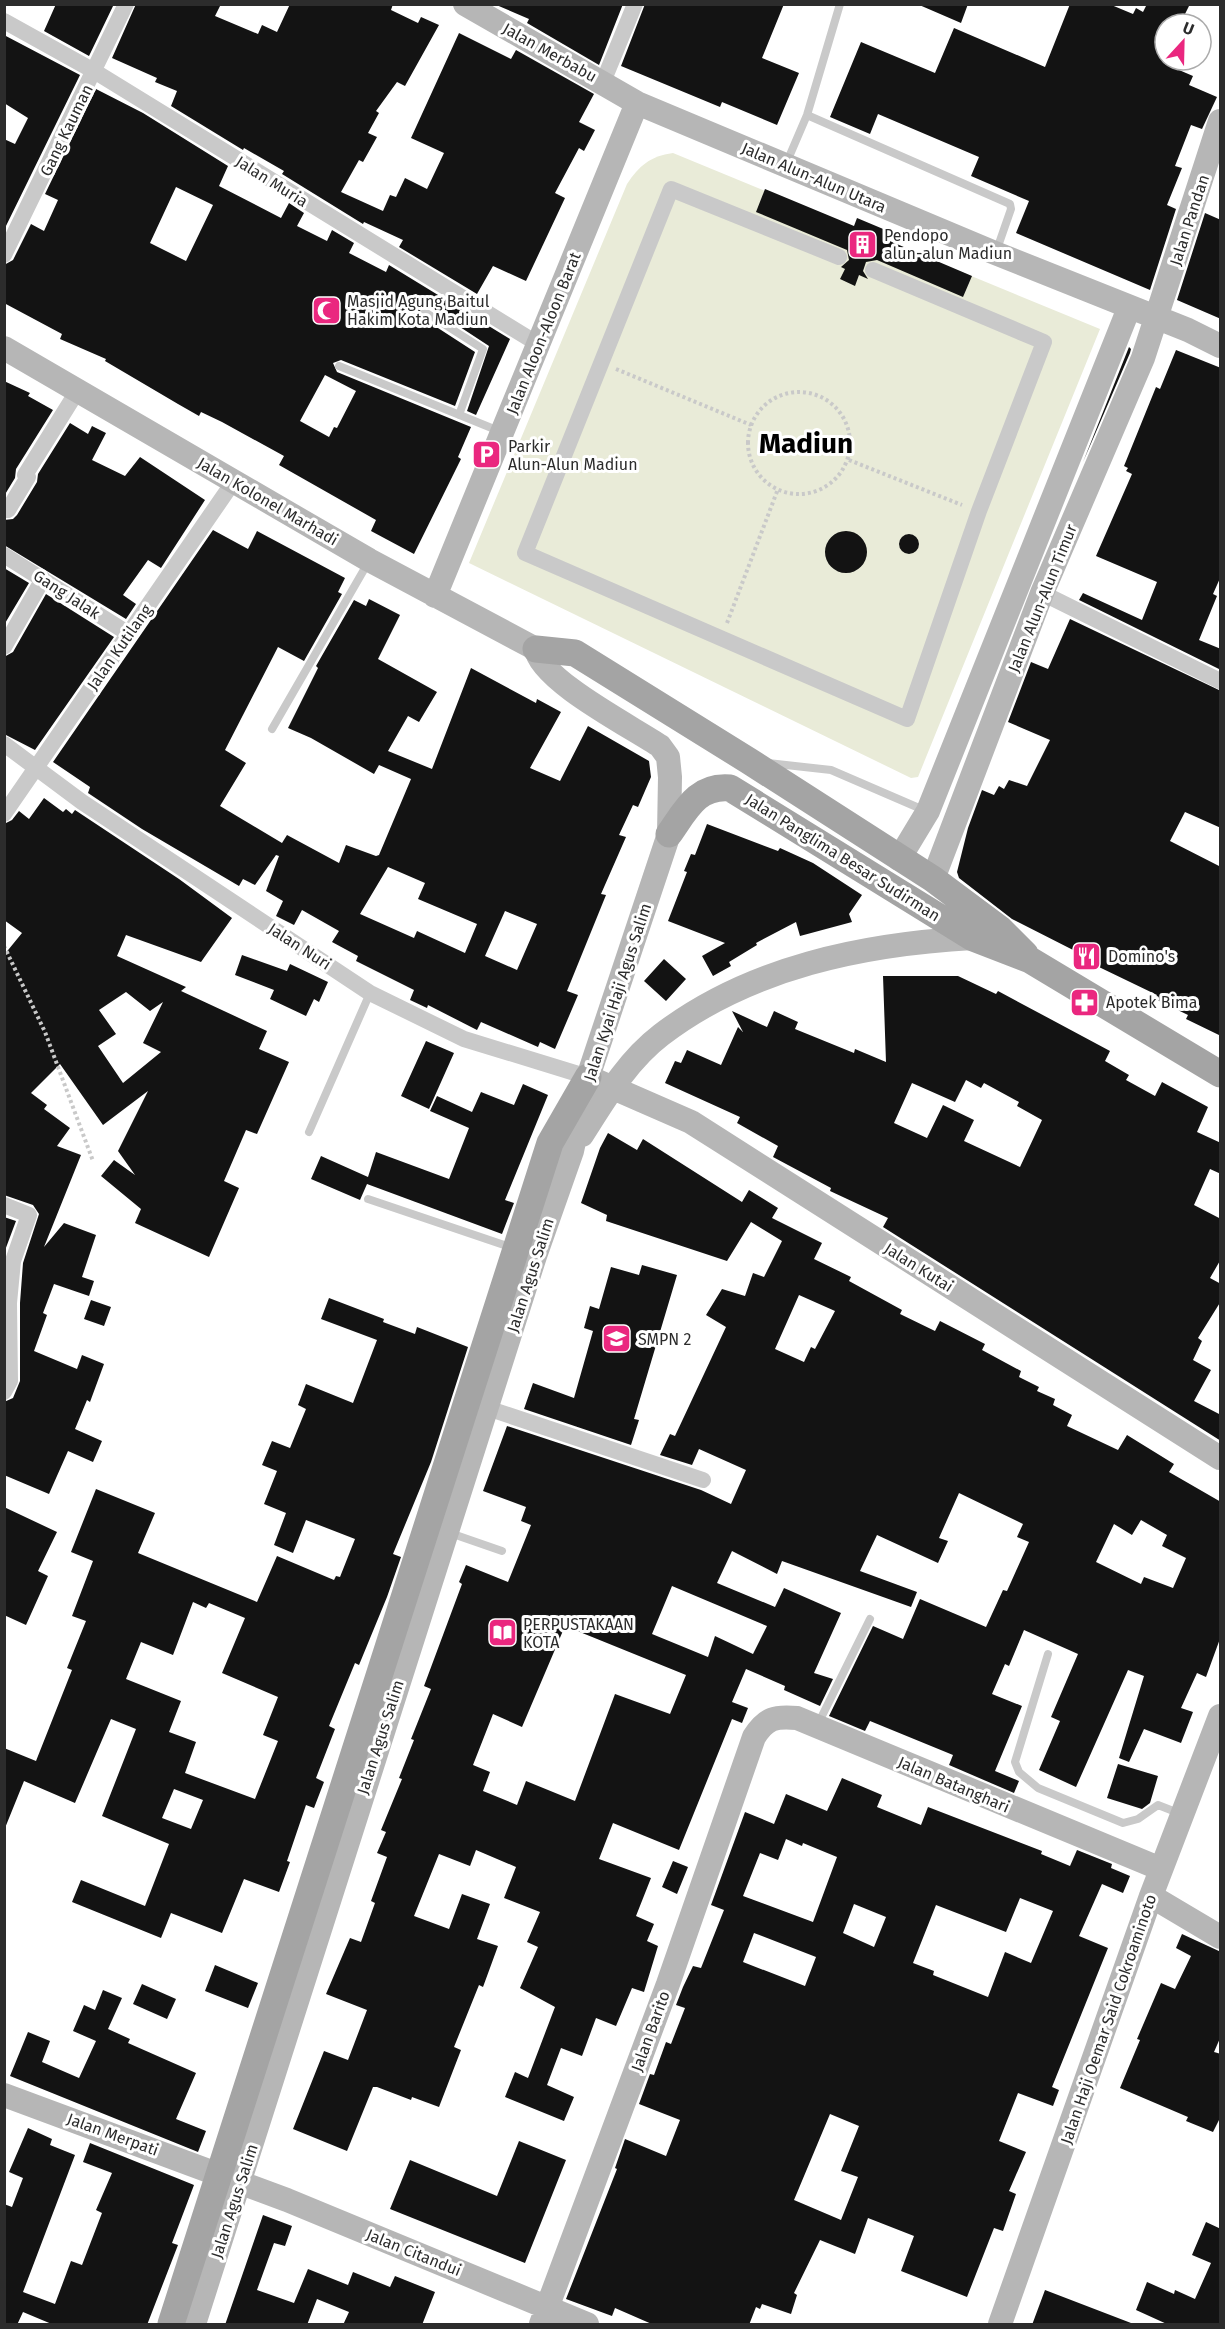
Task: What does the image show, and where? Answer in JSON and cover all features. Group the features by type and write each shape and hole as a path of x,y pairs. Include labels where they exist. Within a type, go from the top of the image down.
{"main road":[{"name":"Jalan Kolonel Marhadi","path":"536,649 575,653 749,761"},
{"name":"Jalan Panglima Besar Sudirman","path":"749,761 933,879 1000,929 1030,960"},
{"name":"Jalan Panglima Besar Sudirman","path":"669,834 692,801 715,787 730,788 974,938 1030,960 1221,1074"},
{"path":"171,2325 230,2179 332,1852 525,1253 550,1143 576,1095 600,1082"}],"street":[{"name":"Gang Kauman","path":"4,255 126,4"},
{"name":"Jalan Merbabu","path":"465,4 637,103"},
{"path":"603,82 635,4"},
{"name":"Jalan Muria","path":"4,21 94,71 538,344"},
{"name":"Jalan Aloon-Aloon Barat","path":"435,596 637,103"},
{"name":"Jalan Alun-Alun Utara","path":"637,103 1221,346"},
{"name":"Jalan Pandan","path":"1157,319 1221,121"},
{"path":"839,257 671,189 525,553 907,719 979,511 1044,342 873,270"},
{"name":"Jalan Alun-Alun Timur","path":"899,859 928,811 1129,308"},
{"name":"Jalan Alun-Alun Timur","path":"933,879 1042,593 1139,368 1157,319"},
{"name":"Jalan Kolonel Marhadi","path":"4,348 369,560 536,649"},
{"path":"4,508 8,510 28,477 25,475 78,390"},
{"name":"Jalan Kutilang","path":"4,814 234,481"},
{"name":"Gang Jalak","path":"4,555 129,634"},
{"path":"4,646 43,579"},
{"path":"1042,593 1221,681"},
{"path":"536,649 537,657 556,681 660,746 668,757 669,834"},
{"name":"Jalan Nuri","path":"4,744 37,766 82,802 370,993 464,1039 600,1082"},
{"name":"Jalan Kyai Haji Agus Salim","path":"572,1151 600,1082 669,834"},
{"path":"600,1082 668,1031 736,992 782,973 855,951 908,942 974,938"},
{"name":"Jalan Kutai","path":"600,1082 691,1122 1221,1458"},
{"name":"Jalan Agus Salim","path":"332,1852 446,1532 445,1502 487,1408 525,1253 572,1151"},
{"path":"4,1205 29,1215 13,1261 9,1303 10,1382 4,1392"},
{"path":"487,1408 703,1480"},
{"name":"Jalan Batanghari","path":"754,1737 764,1721 778,1716 797,1718 1161,1869"},
{"name":"Jalan Haji Oemar Said Cokroaminoto","path":"1000,2325 1151,1896 1221,1716"},
{"name":"Jalan Barito","path":"545,2316 663,1995 754,1737"},
{"path":"1151,1896 1221,1937"},
{"name":"Jalan Merpati","path":"4,2095 230,2179"},
{"name":"Jalan Agus Salim","path":"194,2325 230,2179"},
{"name":"Jalan Citandui","path":"230,2179 545,2316 587,2325"}],"lane":[{"path":"786,165 807,115 840,4"},
{"path":"807,115 1010,204 1011,209 995,253"},
{"path":"426,312 483,349 459,415"},
{"path":"339,366 502,432"},
{"path":"272,729 369,560"},
{"path":"749,761 831,770 928,811"},
{"path":"309,1132 370,993"},
{"path":"368,1199 525,1253"},
{"path":"446,1532 502,1551"},
{"path":"817,1726 870,1619"},
{"path":"1048,1654 1015,1762 1019,1772 1038,1788 1123,1822 1138,1819 1158,1804 1182,1815"}],"path":[{"path":"601,363 751,425"},
{"path":"786,393 811,393 833,404 847,423 851,447 849,460 835,480 825,488 802,495 778,489 767,483 752,462 748,450 751,425 765,405 786,393"},
{"path":"849,460 979,511"},
{"path":"720,639 778,489"},
{"path":"4,946 45,1032 93,1161"}],"green space":[{"path":"673,153 1100,329 918,777 911,778 469,563 627,184 646,163"}],"building":[{"path":"56,4 114,4 89,56 44,31"},
{"path":"136,4 221,4 215,16 258,34 262,25 277,32 290,4 393,4 391,10 418,23 421,17 439,25 405,86 397,82 376,111 379,113 368,133 377,137 363,162 359,160 341,192 383,211 390,195 396,197 405,178 427,189 444,153 411,138 459,33 511,59 516,50 594,94 579,122 595,130 584,151 579,148 555,193 565,198 526,281 493,266 477,294 399,247 403,240 364,222 363,224 282,174 284,171 244,148 243,150 171,106 177,91 155,82 157,78 112,58"},
{"path":"494,4 623,4 599,65 527,23 529,19"},
{"path":"645,4 784,4 762,58 799,73 777,125 722,102 720,107 621,66"},
{"path":"917,4 968,4 961,23"},
{"path":"1070,4 1109,4 1133,14 1136,8 1143,12 1147,4 1190,4 1186,12 1153,12 1153,72 1184,72 1193,76 1189,85 1217,97 1202,129 1191,125 1175,166 1182,168 1167,205 1176,209 1150,290 1016,233 1029,201 971,176 979,157 878,114 870,134 830,117 861,42 935,73 954,28 1045,67"},
{"path":"4,35 80,75 4,230 4,139 15,144 28,118 4,103"},
{"path":"96,89 143,113 228,166 219,186 281,218 289,203 304,213 297,226 327,241 332,230 354,243 349,253 386,272 389,265 510,339 476,415 467,411 489,346 428,306 420,308 421,317 475,352 455,406 341,360 333,363 337,372 471,427 458,457 461,459 414,554 371,531 376,520 279,465 284,456 201,412 199,416 105,361 106,359 60,339 62,334 4,303 4,265 13,260 31,224 44,231 58,200 45,194","holes":["176,187 213,205 186,261 150,243","325,375 356,391 337,428 334,427 329,437 300,421"]},
{"name":"Pendopo alun-alun Madiun","path":"765,189 854,226 857,218 888,231 885,239 972,276 963,297 877,260 866,262 863,271 868,279 859,275 855,286 840,279 845,269 841,267 849,260 847,250 756,212"},
{"path":"1205,213 1221,220 1221,319 1177,300"},
{"path":"1129,347 1130,353 1083,462"},
{"path":"1176,350 1221,368 1221,576 1213,594 1217,596 1199,640 1221,649 1221,670 1079,600 1083,593 1142,620 1157,582 1096,556 1132,474 1126,471 1128,468 1124,466 1156,387 1160,389"},
{"path":"4,381 30,393 28,396 53,410 16,469 15,478 4,496"},
{"path":"70,423 88,434 92,426 106,433 92,460 125,476 140,457 205,500 161,568 148,560 123,595 136,604 126,619 4,545 4,520 13,519 17,515 37,482 38,474"},
{"path":"213,530 248,549 257,531 345,578 338,592 342,594 304,661 278,647 225,750 246,763 220,806 282,843 287,835 339,863 346,845 376,856 379,855 411,779 379,765 374,774 311,738 288,728 318,668 316,666 354,600 366,606 369,599 400,615 378,659 437,692 419,722 408,716 388,751 432,769 471,668 536,703 537,699 561,712 530,768 560,781 588,726 649,761 651,777 638,807 633,805 619,835 626,837 601,894 606,895 567,991 578,995 555,1049 540,1042 538,1047 481,1022 477,1030 428,1005 427,1008 410,1000 414,990 356,961 358,956 332,942 339,931 302,910 294,925 276,916 283,901 266,891 279,856 276,855 255,885 243,879 239,886 142,829 88,793 90,787 53,762","holes":["388,867 425,883 418,899 477,924 465,953 417,931 414,938 360,914","505,911 537,924 517,970 485,956"]},
{"path":"846,531 854,532 861,537 866,544 866,560 861,567 854,572 846,573 838,572 831,567 826,560 825,552 826,544 831,537 838,532"},
{"path":"905,534 913,534 919,540 919,548 913,554 905,554 899,548 899,540"},
{"path":"4,568 29,583 4,625"},
{"path":"46,594 114,637 35,750 4,734 4,657 13,652"},
{"path":"1070,619 1221,691 1221,828 1185,812 1170,841 1221,867 1221,1036 1186,1019 1188,1015 1155,999 1157,995 1101,968 1076,954 1077,952 1012,919 959,878 957,872 968,828 982,790 994,795 999,786 1004,789 1009,780 1027,786 1050,740 1008,722 1031,662 1048,669"},
{"path":"44,798 63,812 66,809 72,814 75,810 179,879 232,918 201,962 126,935 117,956 186,987 181,991 267,1031 259,1049 289,1062 257,1134 246,1130 224,1181 239,1188 209,1257 135,1223 141,1209 101,1176 114,1160 135,1175 118,1151 148,1091 103,1125 60,1064 31,1093 47,1105 44,1109 70,1128 57,1146 81,1155 44,1247 64,1223 96,1235 82,1277 94,1281 89,1296 54,1284 43,1313 47,1315 34,1351 77,1369 82,1355 104,1364 90,1402 87,1400 75,1429 102,1441 93,1462 68,1451 49,1494 4,1475 4,1402 13,1398 20,1381 20,1303 23,1263 39,1214 33,1205 4,1195 4,955 22,933 4,920 4,824 12,820 19,811 29,819","holes":["126,992 150,1011 163,1002 143,1043 161,1052 123,1083 98,1046 116,1034 99,1010"]},
{"path":"707,824 778,851 780,848 813,863 862,895 849,914 852,922 800,936 796,922 756,943 757,945 729,962 731,966 713,976 702,956 725,943 668,921 687,872 684,871 691,854 695,855"},
{"path":"242,955 287,971 290,964 328,982 319,1002 314,999 306,1016 270,999 274,990 235,975"},
{"path":"664,959 686,979 666,1001 644,981"},
{"path":"883,976 958,976 996,994 998,991 1110,1051 1105,1061 1129,1075 1126,1080 1155,1096 1162,1082 1208,1107 1197,1132 1221,1143 1221,1174 1210,1169 1194,1205 1221,1219 1221,1259 1210,1278 1221,1284 1221,1301 1198,1338 1202,1341 1193,1360 1211,1370 1194,1401 1221,1415 1221,1441 883,1227 888,1218 830,1191 831,1188 773,1157 778,1146 737,1123 740,1117 665,1083 675,1061 681,1063 687,1050 721,1065 738,1027 743,1032 732,1011 767,1027 774,1011 798,1022 795,1029 854,1053 855,1049 886,1062","holes":["966,1080 981,1088 984,1083 1019,1102 1017,1106 1042,1120 1020,1167 964,1141 974,1120 943,1105 927,1138 894,1123 912,1083 955,1102"]},
{"path":"426,1041 454,1053 429,1109 401,1096"},
{"path":"523,1084 548,1095 505,1200 514,1203 502,1234 367,1184 360,1200 311,1179 321,1156 368,1177 376,1152 449,1179 469,1128 430,1111 437,1096 472,1112 481,1092 514,1105"},
{"path":"608,1133 637,1150 643,1139 742,1202 749,1190 778,1208 772,1218 822,1243 814,1259 851,1277 849,1281 902,1310 900,1314 935,1331 940,1321 985,1344 982,1350 1021,1371 1019,1377 1039,1387 1037,1391 1055,1399 1053,1405 1072,1415 1067,1426 1118,1450 1127,1435 1174,1464 1169,1472 1221,1502 1221,1636 1206,1677 1197,1673 1181,1708 1193,1712 1181,1743 1144,1729 1129,1762 1119,1758 1144,1676 1128,1670 1076,1787 1039,1770 1060,1721 1051,1717 1078,1654 1024,1630 1009,1666 1005,1664 992,1694 1022,1706 995,1771 1019,1781 1014,1793 949,1765 953,1755 870,1721 865,1731 829,1716 873,1626 903,1639 920,1599 986,1627 1003,1590 1007,1591 1029,1542 1017,1537 1023,1524 959,1493 939,1538 948,1541 938,1563 877,1535 860,1571 917,1592 911,1607 782,1561 777,1574 732,1551 717,1583 775,1607 784,1588 841,1613 814,1673 833,1679 820,1706 784,1690 785,1686 746,1669 732,1702 748,1708 742,1723 732,1719 679,1850 613,1823 599,1859 651,1878 636,1916 654,1924 647,1941 658,1946 644,1992 632,1988 616,2026 596,2018 582,2056 561,2048 547,2085 574,2097 564,2121 505,2097 515,2072 528,2078 555,2007 520,1988 538,1947 527,1942 540,1912 504,1898 516,1867 476,1850 470,1866 439,1854 414,1916 449,1929 462,1894 490,1904 477,1939 498,1946 483,1987 479,1985 454,2047 461,2050 439,2107 373,2087 347,2151 293,2129 324,2051 348,2060 367,2010 326,1994 350,1938 361,1942 375,1903 371,1901 387,1857 377,1853 386,1832 381,1830 402,1779 399,1778 414,1740 411,1739 431,1689 424,1686 462,1584 459,1582 466,1565 508,1582 531,1525 521,1521 526,1507 483,1491 507,1426 701,1490 731,1504 746,1470 699,1449 692,1465 660,1455 670,1434 675,1436 726,1327 706,1315 722,1289 745,1296 753,1273 764,1277 782,1241 751,1222 727,1261 606,1221 607,1215 581,1203 600,1148","holes":["799,1295 835,1311 815,1349 811,1347 804,1362 775,1349","1141,1520 1167,1535 1162,1546 1186,1558 1173,1588 1144,1577 1141,1584 1096,1562 1114,1524 1132,1535","672,1586 767,1626 753,1654 715,1636 708,1657 652,1634","565,1626 686,1675 670,1714 615,1694 575,1801 526,1781 517,1805 483,1791 490,1772 473,1765 493,1714 522,1727"]},
{"path":"4,1217 16,1221 4,1253"},
{"path":"642,1265 677,1275 634,1419 639,1420 631,1445 524,1409 533,1383 574,1398 593,1331 584,1328 590,1306 599,1309 611,1267 639,1275"},
{"path":"329,1298 384,1319 383,1322 415,1334 417,1327 468,1347 431,1462 393,1554 401,1557 387,1597 359,1665 355,1663 329,1726 335,1729 316,1778 324,1782 314,1808 306,1805 279,1892 244,1879 222,1933 171,1913 161,1938 72,1902 81,1880 145,1906 169,1844 102,1816 136,1729 111,1719 75,1803 24,1781 5,1828 4,1748 36,1761 72,1670 67,1668 86,1621 72,1616 93,1561 71,1552 96,1489 155,1513 138,1553 257,1602 277,1556 334,1580 336,1576 340,1577 355,1539 306,1520 293,1553 274,1545 286,1513 264,1504 277,1471 262,1465 272,1441 290,1448 306,1409 298,1405 306,1384 353,1403 377,1340 321,1319","holes":["193,1602 206,1608 209,1603 245,1618 222,1673 278,1697 263,1735 278,1741 255,1799 185,1773 196,1742 169,1732 181,1701 126,1679 141,1642 173,1655","174,1789 203,1800 191,1829 162,1818"]},
{"path":"91,1300 111,1307 104,1326 84,1319"},
{"path":"4,1507 57,1532 38,1571 48,1576 26,1625 4,1615"},
{"path":"1118,1764 1158,1776 1150,1803 1142,1809 1107,1798"},
{"path":"842,1778 882,1795 877,1807 921,1825 928,1807 1042,1851 1041,1854 1070,1866 1077,1850 1112,1864 1111,1868 1130,1876 1123,1893 1102,1884 1079,1936 1108,1948 1052,2087 1059,2090 1053,2106 1018,2093 999,2141 1026,2152 1009,2191 1016,2194 1003,2231 994,2228 967,2297 901,2271 914,2236 868,2218 855,2254 820,2240 794,2293 797,2295 791,2314 762,2304 760,2309 756,2307 749,2325 654,2325 615,2308 612,2316 566,2299 617,2169 615,2168 625,2139 666,2156 680,2120 639,2104 650,2074 654,2075 666,2042 671,2044 685,2008 676,2005 683,1987 693,1966 701,1968 724,1910 711,1905 745,1812 774,1824 786,1794 827,1811","holes":["786,1839 802,1846 803,1843 837,1857 813,1922 743,1896 760,1853 778,1860","1020,1898 1053,1911 1031,1963 1005,1952 988,1997 933,1975 934,1971 913,1963 936,1905 1006,1932","854,1904 886,1917 874,1947 843,1933","754,1933 816,1957 805,1986 743,1962","830,2114 859,2126 841,2171 858,2177 841,2220 794,2200"]},
{"path":"673,1861 688,1867 677,1894 662,1887"},
{"path":"1182,1934 1221,1952 1221,2036 1214,2052 1221,2054 1221,2116 1213,2132 1186,2121 1188,2117 1120,2088 1140,2040 1137,2039 1161,1983 1175,1989 1191,1956 1176,1948"},
{"path":"215,1965 258,1983 248,2008 205,1991"},
{"path":"142,1984 176,1999 167,2019 133,2004"},
{"path":"103,1990 122,1998 108,2029 130,2039 128,2043 196,2073 176,2119 206,2131 198,2152 10,2076 28,2032 50,2041 42,2062 79,2078 96,2041 73,2031 84,2005 95,2010"},
{"path":"28,2128 52,2139 50,2145 75,2155 23,2292 55,2304 71,2261 82,2265 102,2213 96,2210 112,2173 83,2162 90,2143 194,2185 172,2243 178,2245 147,2325 54,2325 23,2312 17,2325 4,2325 4,2204 12,2207 23,2178 9,2172"},
{"path":"519,2141 566,2160 525,2263 390,2209 410,2160 497,2196"},
{"path":"263,2215 292,2226 285,2246 274,2243 257,2290 294,2303 308,2269 348,2285 353,2272 390,2287 395,2276 435,2292 422,2325 343,2325 349,2312 317,2299 307,2325 225,2325"},
{"path":"1206,2222 1221,2229 1221,2325 1169,2325 1136,2310 1147,2282 1174,2294 1175,2290 1195,2299 1211,2263 1192,2255"},
{"path":"1045,2290 1131,2323 1131,2325 1032,2325"}],"place":[{"name":"Pendopo alun-alun Madiun","path":"863,244"},
{"name":"Masjid Agung Baitul Hakim Kota Madiun","path":"326,310"},
{"name":"Parkir Alun-Alun Madiun","path":"487,455"},
{"name":"Domino's","path":"1087,956"},
{"name":"Apotek Bima","path":"1085,1002"},
{"name":"SMPN 2","path":"617,1339"},
{"name":"PERPUSTAKAAN KOTA","path":"502,1633"}],"district":[{"name":"Madiun","path":"806,443"}]}
